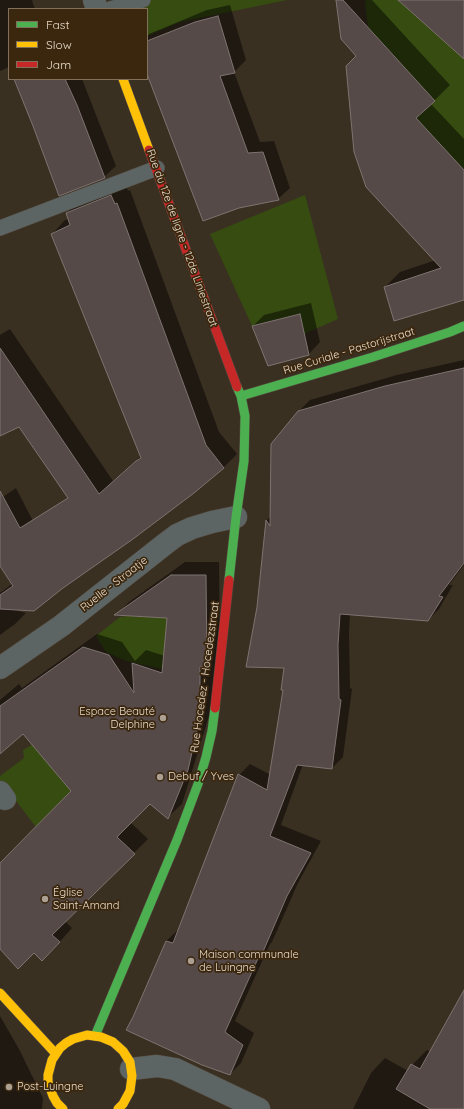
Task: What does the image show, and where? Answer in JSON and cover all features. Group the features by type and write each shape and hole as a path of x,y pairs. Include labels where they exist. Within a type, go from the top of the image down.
{"street":[{"name":"Rue du 12e de ligne - 12de Liniestraat","path":"123,80 241,396"},
{"name":"Rue Curiale - Pastorijstraat","path":"241,396 450,332 464,326"},
{"name":"Rue Hocedez - Hocedezstraat","path":"95,1036 177,840 198,784 212,731 244,460 245,416 241,396"},
{"name":"Ruelle - Straatje","path":"0,668 61,626 177,535 192,528 212,522 236,518"},
{"path":"0,994 56,1054"},
{"path":"62,1109 53,1096 48,1082 52,1060 60,1048 72,1039 87,1035 108,1039 118,1046 127,1057 132,1076 130,1091 123,1104 118,1109"},
{"path":"131,1069 157,1066 175,1069 260,1109"}],"lane":[{"path":"114,8 143,0"},
{"path":"0,228 157,168"}],"green space":[{"path":"122,0 287,0 180,22 148,36 148,8 126,8"},
{"path":"365,0 398,0 464,59 464,170 416,118 435,101 368,27"},
{"path":"305,195 338,319 304,334 299,314 252,326 210,234"},
{"path":"120,617 167,618 163,669 126,661 106,652 96,636"},
{"path":"37,742 60,768 54,771 64,783 69,777 77,784 36,827 0,780 0,776 24,758 23,750"}],"building":[{"path":"336,0 343,0 435,101 416,118 464,170 464,300 394,321 384,287 441,268 366,187 354,152 346,66 356,56 341,39"},
{"path":"398,0 464,0 464,59"},
{"path":"218,16 235,73 220,76 248,153 263,152 279,200 239,208 203,221 148,77 148,41 195,22"},
{"path":"14,80 65,80 77,105 105,178 59,196"},
{"path":"111,195 115,204 117,203 206,445 224,468 194,493 133,539 63,588 34,611 0,609 0,595 13,586 0,566 0,491 20,528 68,498 19,427 0,436 0,348 99,494 141,458 51,234 70,225 66,213"},
{"path":"300,314 309,355 268,366 252,326"},
{"path":"464,368 464,563 439,596 443,597 428,621 340,614 338,645 339,699 341,700 332,769 297,765 270,836 311,853 287,896 262,954 260,954 225,1032 243,1045 230,1075 202,1065 126,1030 166,941 173,943 238,774 267,790 283,690 281,690 284,668 246,667 257,607 266,520 270,526 271,444 298,411 385,386"},
{"path":"171,575 206,575 207,667 200,667 200,717 188,770 168,819 150,804 117,837 135,854 52,935 60,942 42,961 34,953 18,969 0,949 0,863 71,791 23,734 0,754 0,706 83,647 109,655 134,693 132,663 162,673 167,618 114,615"},
{"path":"464,990 464,1109 430,1109 396,1089 411,1064 420,1069"}],"traffic: fast":[{"path":"241,396 373,357 464,326"},
{"path":"229,580 244,461 245,416 241,396 237,387"},
{"path":"95,1036 177,840 198,784 212,731 215,708"}],"traffic: slow":[{"path":"123,80 149,150"},
{"path":"0,993 56,1054"},
{"path":"63,1109 53,1096 48,1082 48,1075 52,1060 60,1048 66,1043 73,1039 87,1035 101,1037 113,1042 123,1051 130,1062 132,1076 130,1091 123,1104 118,1109"}],"traffic: jam":[{"path":"149,150 237,387"},
{"path":"215,708 229,580"}],"place":[{"name":"Espace Beauté Delphine","path":"163,718"},
{"name":"Debuf / Yves","path":"160,777"},
{"name":"Église Saint-Amand","path":"45,899"},
{"name":"Maison communale de Luingne","path":"191,961"},
{"name":"Post-Luingne","path":"9,1087"}]}
